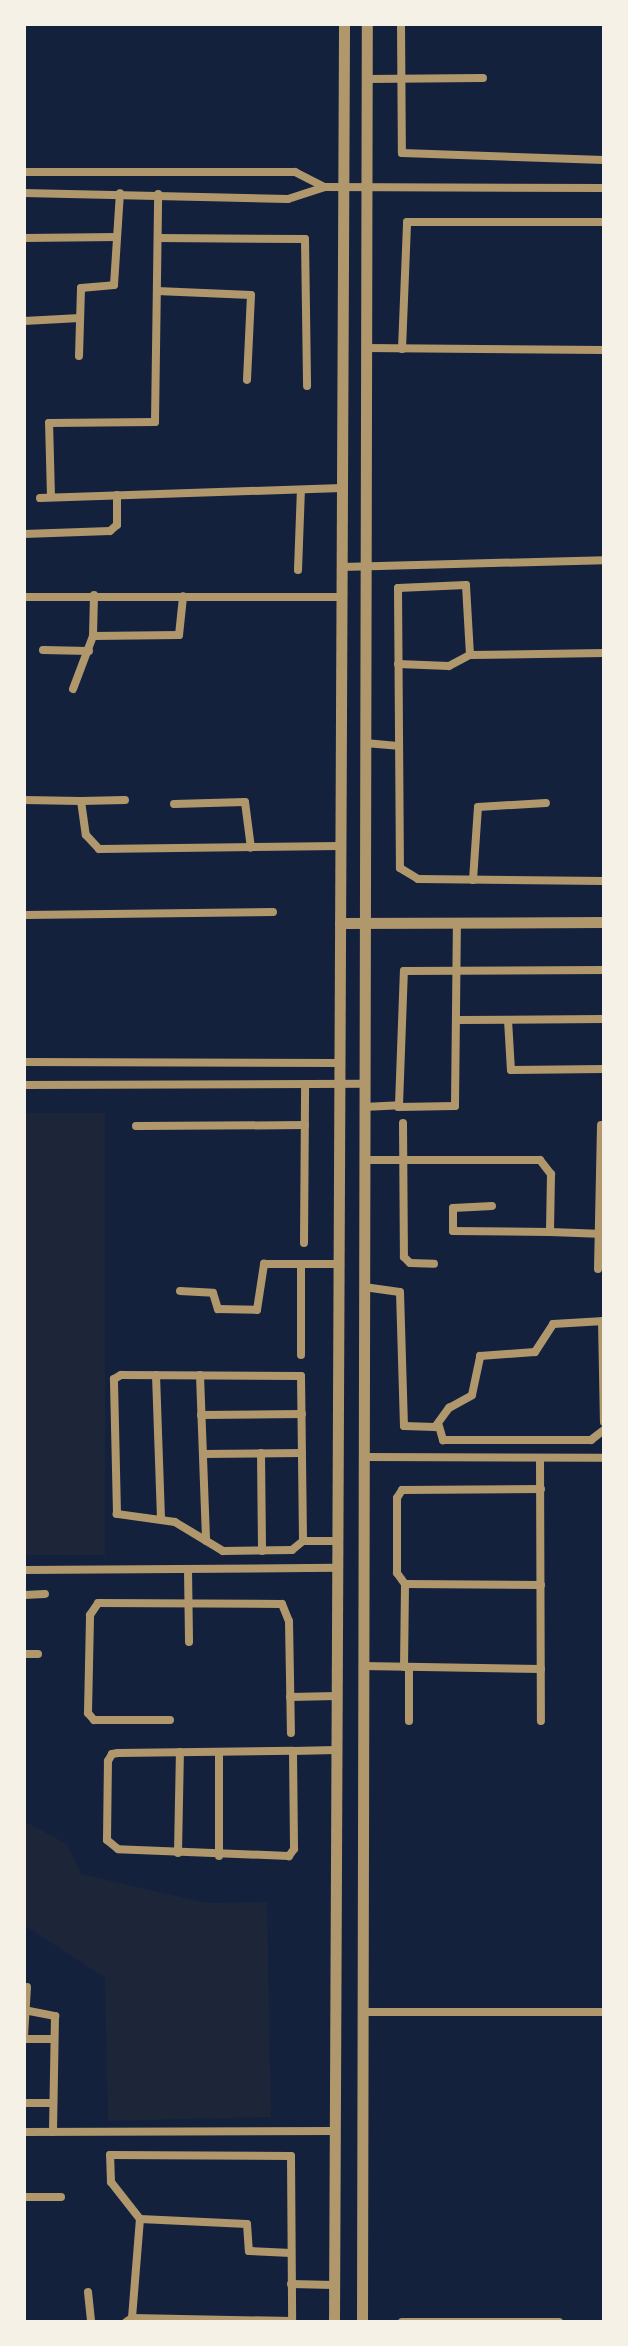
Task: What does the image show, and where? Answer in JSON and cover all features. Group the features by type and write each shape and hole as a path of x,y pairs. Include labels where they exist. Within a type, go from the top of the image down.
{"street":[{"path":"334,2322 344,24"},
{"path":"362,2322 367,24"},
{"path":"401,24 404,154 604,160"},
{"path":"367,79 483,78"},
{"path":"24,172 295,172 324,187"},
{"path":"24,193 288,199 324,187 604,188"},
{"path":"79,356 81,288 114,285 120,193"},
{"path":"51,497 49,423 155,422 158,194"},
{"path":"402,349 407,222 604,222"},
{"path":"24,238 117,237"},
{"path":"158,238 305,239 307,386"},
{"path":"157,291 251,295 247,380"},
{"path":"24,321 80,318"},
{"path":"366,348 604,350"},
{"path":"40,498 342,488"},
{"path":"298,570 301,490"},
{"path":"24,534 110,531 117,525 117,495"},
{"path":"342,567 604,560"},
{"path":"470,655 467,586 401,585 398,664 400,868 412,879 604,881"},
{"path":"73,689 93,636 94,595"},
{"path":"93,636 179,635 183,596"},
{"path":"24,597 342,597"},
{"path":"43,650 89,651"},
{"path":"398,664 449,666 470,655 604,653"},
{"path":"365,743 398,746"},
{"path":"24,800 125,800"},
{"path":"81,801 86,835 99,849 340,846"},
{"path":"174,804 245,802 251,848"},
{"path":"473,880 478,807 546,803"},
{"path":"24,915 273,912"},
{"path":"364,1107 455,1106 457,922"},
{"path":"340,923 604,922"},
{"path":"398,1107 400,975 407,970 604,970"},
{"path":"458,1020 604,1019"},
{"path":"508,1020 511,1070 604,1069"},
{"path":"24,1062 340,1063"},
{"path":"24,1085 365,1084"},
{"path":"304,1243 305,1085"},
{"path":"403,1123 404,1260 434,1264"},
{"path":"136,1126 305,1125"},
{"path":"598,1269 602,1234 601,1125"},
{"path":"364,1160 540,1160 551,1174 551,1232"},
{"path":"492,1206 453,1208 453,1231 602,1234"},
{"path":"180,1291 213,1293 218,1309 257,1310 264,1264 339,1264"},
{"path":"301,1264 301,1355"},
{"path":"364,1287 400,1292 402,1425 439,1426"},
{"path":"604,1422 603,1321 550,1325 535,1352 480,1356 475,1392 449,1408 439,1426 443,1440 591,1440 604,1430"},
{"path":"121,1375 156,1375 301,1376 303,1541 294,1550 223,1551 184,1526 161,1519 119,1516 114,1506 113,1382 121,1375"},
{"path":"156,1375 161,1519"},
{"path":"200,1375 206,1541"},
{"path":"201,1415 302,1414"},
{"path":"261,1453 262,1551"},
{"path":"203,1454 302,1453"},
{"path":"364,1457 604,1458"},
{"path":"540,1458 541,1721"},
{"path":"409,1721 405,1584 397,1573 397,1498 402,1490 541,1489"},
{"path":"303,1541 338,1545"},
{"path":"24,1570 337,1568"},
{"path":"188,1569 189,1642"},
{"path":"405,1584 541,1585"},
{"path":"24,1595 45,1594"},
{"path":"170,1720 91,1717 90,1615 105,1600 282,1604 289,1621 291,1733"},
{"path":"24,1654 38,1654"},
{"path":"363,1666 541,1669"},
{"path":"290,1697 336,1696"},
{"path":"293,1751 292,1852 284,1858 118,1849 105,1835 110,1757 180,1752 336,1750"},
{"path":"178,1853 180,1752"},
{"path":"219,1752 219,1856"},
{"path":"27,1987 24,2038 54,2039"},
{"path":"25,2010 54,2014 53,2132"},
{"path":"363,2012 604,2012"},
{"path":"24,2103 53,2103"},
{"path":"24,2132 335,2131"},
{"path":"110,2155 291,2156 291,2253 292,2320 129,2320 140,2219 111,2182 110,2155"},
{"path":"24,2197 61,2197"},
{"path":"140,2219 247,2224 249,2251 291,2253"},
{"path":"291,2284 334,2285"},
{"path":"88,2292 91,2322"},
{"path":"402,2322 559,2322"}],"shaded area":[{"path":"24,1113 105,1113 105,1555 24,1555"},
{"path":"24,1821 67,1844 81,1874 206,1903 267,1902 271,2117 108,2121 105,1978 24,1925"}]}
